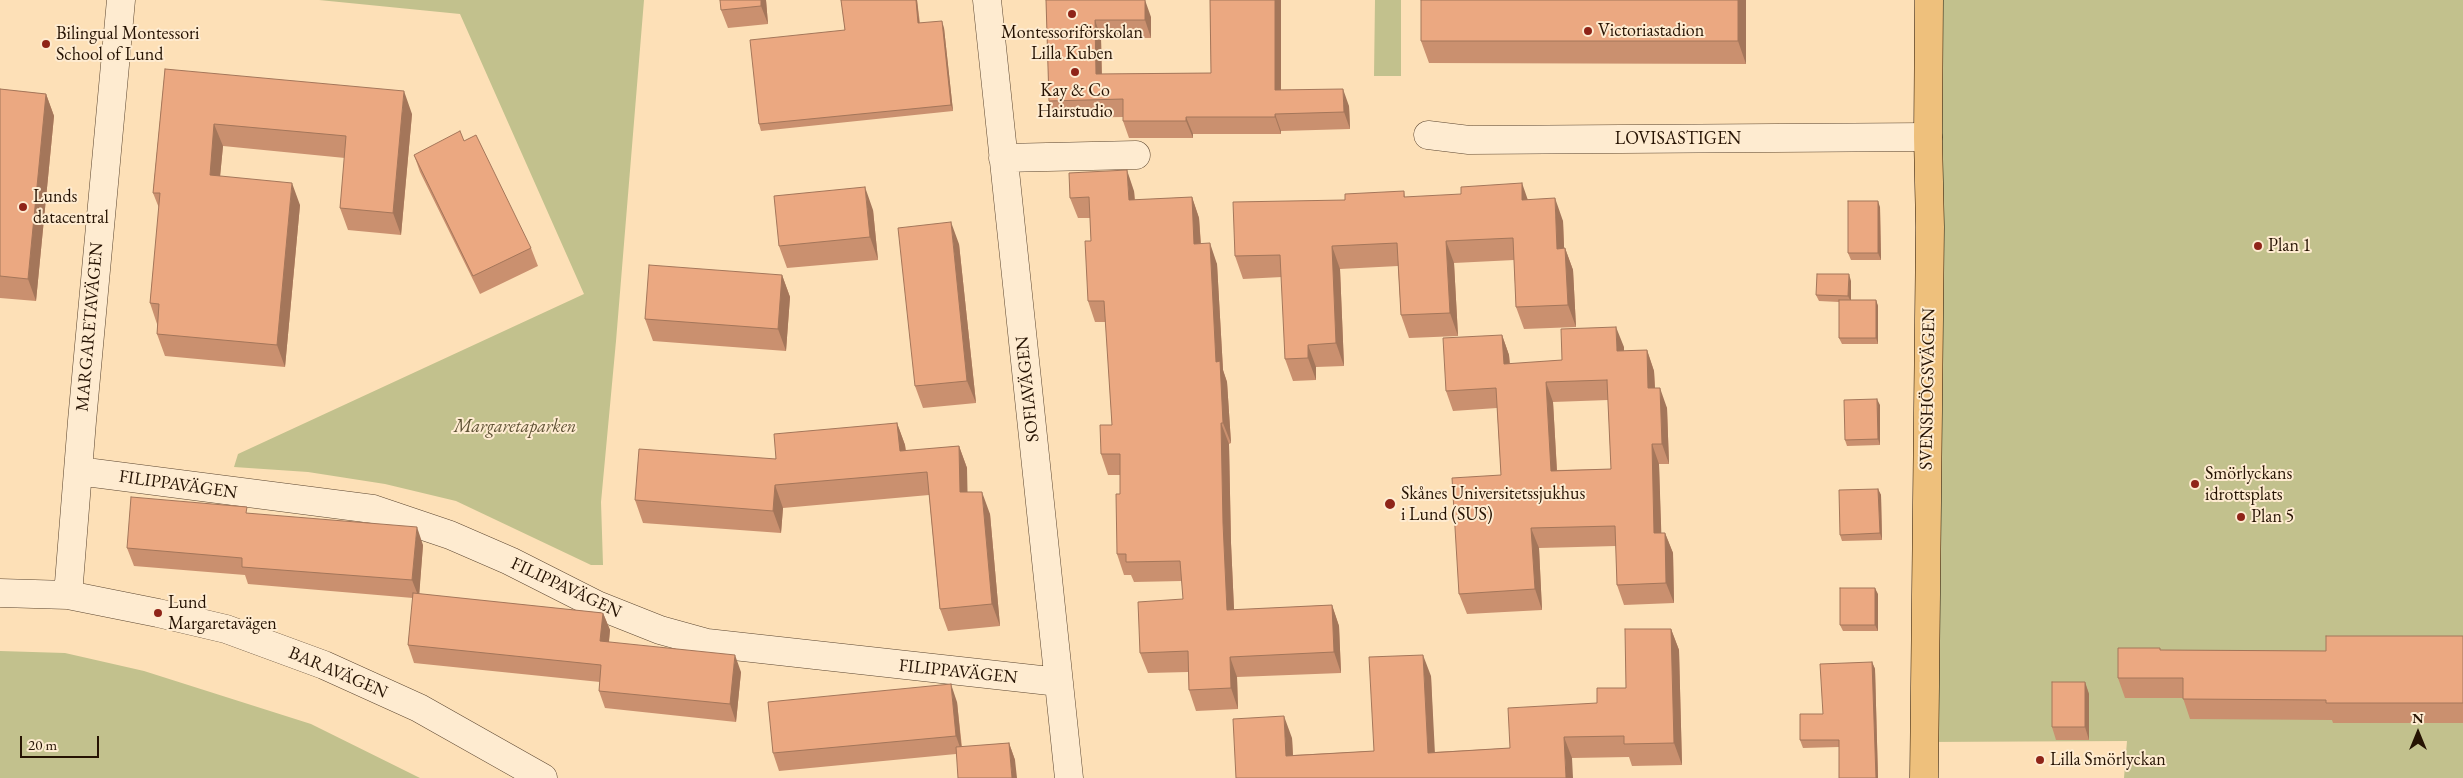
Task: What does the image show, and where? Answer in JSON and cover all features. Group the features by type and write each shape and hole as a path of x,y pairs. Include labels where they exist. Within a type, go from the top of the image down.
{"main road":[{"name":"SVENSHÖGSVÄGEN","path":"1924,778 1930,227 1928,137 1929,0"}],"street":[{"name":"MARGARETAVÄGEN","path":"68,595 121,0"},
{"name":"SOFIAVÄGEN","path":"987,0 1068,778"},
{"name":"LOVISASTIGEN","path":"1428,135 1469,140 1928,137"},
{"path":"1003,158 1136,155"},
{"name":"FILIPPAVÄGEN","path":"78,471 372,509 450,535 597,605 660,630 707,643 1059,682"},
{"name":"BARAVÄGEN","path":"0,593 68,595 226,629 324,666 419,708 543,778"}],"green space":[{"name":"Margaretaparken","path":"319,0 644,0 601,502 603,565 591,565 456,501 385,484 308,472 234,467 238,454 584,294 460,14"},
{"path":"1375,0 1401,0 1401,76 1374,76"},
{"name":"Smörlyckans idrottsplats","path":"1929,0 2463,0 2463,778 2124,778 2127,741 1924,742"},
{"path":"0,651 65,653 144,671 311,724 420,778 0,778"}],"building":[{"path":"720,0 761,0 761,6 721,10"},
{"path":"841,0 916,0 918,23 942,21 951,105 759,124 750,40 845,30"},
{"path":"1046,0 1145,0 1145,20 1095,20 1096,74 1211,73 1210,0 1275,0 1275,90 1343,89 1344,112 1275,114 1275,117 1186,117 1186,121 1123,121 1123,99 1049,101"},
{"name":"Victoriastadion","path":"1421,0 1738,0 1738,41 1421,41"},
{"path":"165,69 404,91 393,213 340,208 346,136 214,124 210,175 292,183 277,345 157,334 159,304 150,303 160,193 153,193"},
{"name":"Lunds datacentral","path":"0,89 46,94 28,279 0,276"},
{"path":"460,131 464,141 476,135 531,248 473,276 414,155"},
{"path":"1127,170 1129,200 1192,197 1194,244 1210,243 1216,362 1220,361 1223,423 1221,423 1223,523 1227,610 1332,605 1334,652 1230,657 1231,688 1189,690 1188,651 1140,653 1138,602 1183,599 1180,561 1126,562 1126,554 1117,554 1116,494 1120,494 1120,454 1101,454 1100,425 1112,425 1104,301 1088,301 1085,241 1091,241 1089,197 1070,198 1069,173"},
{"path":"1522,183 1522,200 1555,198 1557,249 1565,248 1568,305 1516,307 1513,238 1446,241 1450,313 1401,315 1397,243 1332,246 1336,343 1308,345 1308,358 1285,359 1280,255 1235,256 1233,202 1345,200 1345,194 1404,191 1404,197 1461,194 1461,187"},
{"path":"865,187 870,237 779,246 774,196"},
{"path":"1848,201 1878,201 1878,253 1848,253"},
{"path":"951,222 967,381 915,386 898,228"},
{"path":"649,265 782,275 778,329 645,319"},
{"path":"1817,274 1849,274 1848,296 1816,295"},
{"path":"1839,300 1876,300 1876,338 1839,338"},
{"path":"1616,327 1617,351 1647,350 1648,388 1660,388 1662,444 1652,444 1654,533 1665,533 1666,583 1617,585 1615,526 1531,528 1535,589 1459,594 1452,478 1501,475 1496,388 1446,391 1443,338 1502,335 1504,364 1562,360 1561,329","holes":["1607,380 1611,469 1551,471 1546,382"]},
{"path":"1877,399 1878,439 1845,440 1844,400"},
{"path":"897,423 900,451 959,446 960,492 982,492 992,604 940,609 927,472 775,485 773,511 635,500 639,449 776,459 774,434"},
{"path":"1878,489 1880,533 1840,535 1839,490"},
{"path":"131,497 247,507 246,513 417,527 412,580 242,567 242,558 127,548"},
{"path":"1840,588 1875,588 1875,625 1840,625"},
{"path":"413,593 603,613 600,641 735,655 730,704 599,691 601,665 408,645"},
{"path":"1625,629 1671,629 1674,743 1624,744 1624,736 1564,737 1566,778 1236,778 1233,719 1284,716 1286,756 1374,751 1369,657 1423,655 1428,753 1510,748 1508,708 1597,703 1597,688 1626,688"},
{"path":"2326,636 2463,636 2463,703 2326,703 2326,700 2183,699 2183,678 2118,678 2118,648 2326,651"},
{"path":"1872,662 1876,778 1839,778 1839,740 1800,740 1800,714 1823,714 1820,664"},
{"path":"2052,682 2085,682 2085,727 2052,727"},
{"path":"951,684 956,736 773,753 768,702"},
{"path":"1009,743 1012,778 958,778 956,747"}],"place":[{"name":"Montessoriförskolan Lilla Kuben","path":"1072,14"},
{"name":"Victoriastadion","path":"1588,31"},
{"name":"Bilingual Montessori School of Lund","path":"46,44"},
{"name":"Kay & Co Hairstudio","path":"1075,72"},
{"name":"Lunds datacentral","path":"23,207"},
{"name":"Plan 1","path":"2258,246"},
{"name":"Smörlyckans idrottsplats","path":"2195,484"},
{"name":"Skånes Universitetssjukhus i Lund (SUS)","path":"1390,504"},
{"name":"Plan 5","path":"2241,517"},
{"name":"Lund Margaretavägen","path":"158,613"},
{"name":"Lilla Smörlyckan","path":"2040,760"}]}
